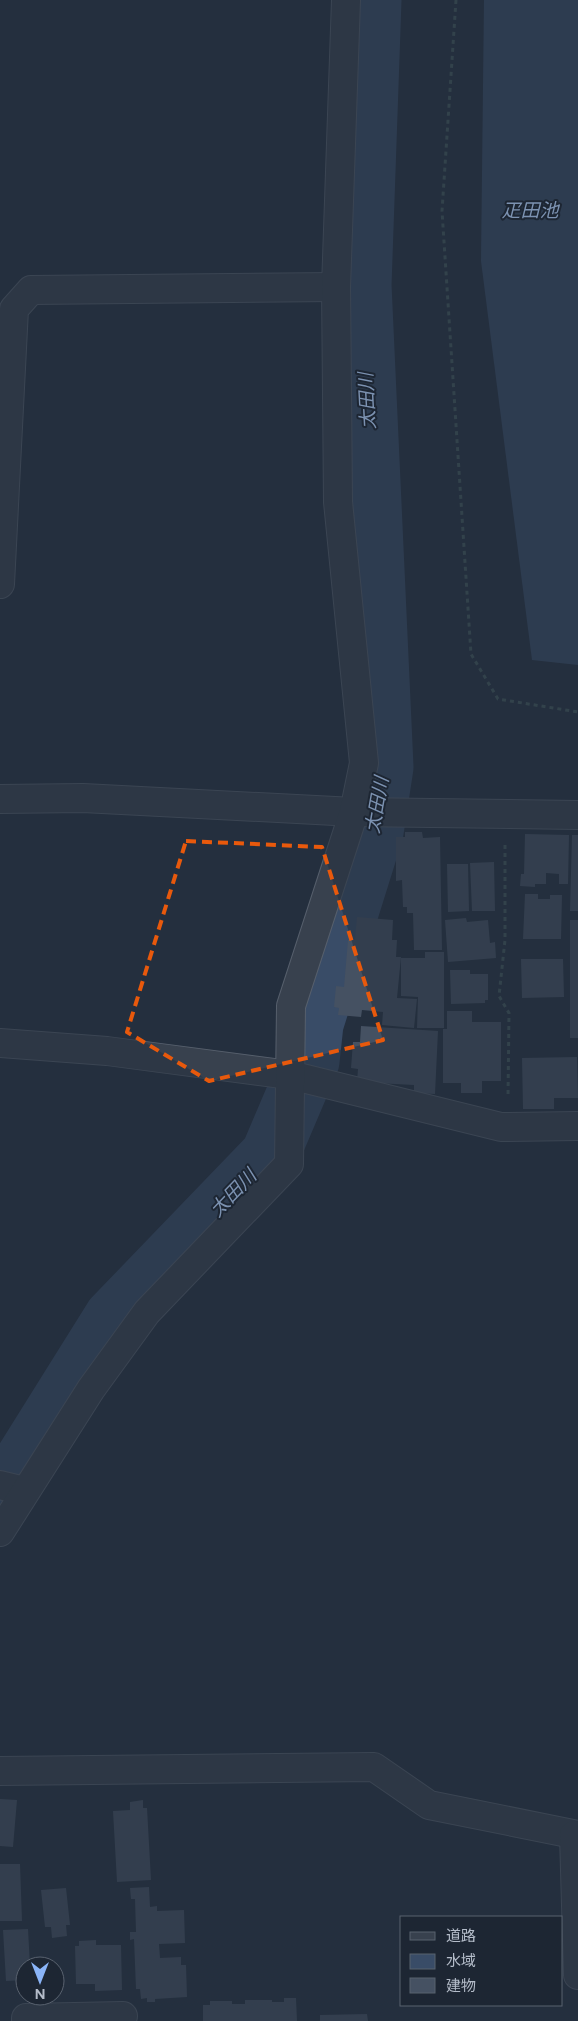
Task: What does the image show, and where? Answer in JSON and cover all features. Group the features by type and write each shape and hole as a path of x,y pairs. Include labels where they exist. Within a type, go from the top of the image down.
{"street":[{"path":"0,1532 13,1488 91,1389 148,1312 288,1164 291,1006 354,812 364,763 338,502 336,287 346,0"},
{"path":"0,584 14,309 31,290 336,287"},
{"path":"0,799 83,798 354,812 578,815"},
{"path":"0,1043 107,1051 290,1074 507,1127 578,1126"},
{"path":"0,1771 374,1767 429,1805 576,1835 578,1975"},
{"path":"26,2021 26,2018 123,2016"}],"path":[{"path":"456,0 442,211 471,654 498,699 578,712"},
{"path":"505,815 505,940 500,996 509,1013 507,1127"}],"highlighted area":[{"path":"186,841 322,847 383,1040 209,1081 127,1032"}],"water":[{"name":"疋田池","path":"484,0 578,0 578,665 532,660 481,261"}],"building":[{"path":"405,832 422,832 423,838 440,837 442,950 414,950 413,913 407,913 407,907 403,907 402,880 396,881 396,837 405,837"},
{"path":"525,834 569,835 568,884 559,884 559,874 546,873 546,884 535,884 535,887 520,886 521,874 524,874"},
{"path":"572,835 578,835 578,911 570,911"},
{"path":"494,862 495,911 472,911 470,863"},
{"path":"447,864 468,864 469,911 448,912"},
{"path":"525,894 538,894 538,899 550,899 550,895 562,895 561,939 523,939"},
{"path":"357,917 393,920 392,940 397,940 396,957 401,957 397,998 417,999 414,1028 382,1025 383,1012 362,1010 361,1017 338,1015 339,1008 334,1007 336,986 344,987 348,940 355,940"},
{"path":"466,918 467,922 488,920 490,943 495,942 496,958 448,962 445,920"},
{"path":"570,920 578,920 578,1038 570,1038"},
{"path":"425,952 444,952 444,1028 417,1028 418,997 401,996 401,958 425,958"},
{"path":"521,959 563,959 564,997 522,998"},
{"path":"450,970 470,970 470,974 488,974 488,1000 485,1000 485,1003 451,1004"},
{"path":"447,1011 472,1011 472,1022 501,1022 501,1081 482,1081 482,1093 461,1093 461,1083 443,1083 443,1029 447,1029"},
{"path":"361,1026 438,1031 435,1094 414,1093 414,1085 357,1082 358,1069 351,1068 353,1042 360,1042"},
{"path":"577,1057 578,1098 554,1098 554,1109 523,1109 522,1058"},
{"path":"0,1799 17,1800 13,1847 0,1846"},
{"path":"143,1800 143,1808 147,1808 151,1880 117,1882 113,1811 130,1810 130,1802"},
{"path":"0,1864 20,1864 22,1921 0,1921"},
{"path":"149,1887 150,1907 157,1906 157,1911 184,1910 185,1943 159,1944 160,1958 181,1957 181,1965 186,1965 187,1997 155,1999 155,2002 147,2002 147,1998 141,1999 140,1989 136,1989 134,1939 130,1940 130,1932 136,1932 135,1899 131,1899 130,1888"},
{"path":"66,1888 70,1925 66,1925 67,1936 52,1938 51,1927 45,1927 41,1890"},
{"path":"28,1929 29,1956 15,1956 15,1981 6,1981 3,1930"},
{"path":"96,1940 96,1945 121,1945 122,1990 95,1991 95,1984 76,1984 75,1946 79,1946 79,1941"},
{"path":"284,1998 296,1998 297,2021 203,2021 203,2005 210,2005 210,2001 232,2001 232,2004 245,2004 245,2000 284,2002"},
{"path":"367,2014 368,2021 320,2021 320,2015"}],"waterway":[{"name":"太田川","path":"0,1499 113,1318 270,1155 310,1061 314,1024 374,832 384,767 362,285 372,0"}]}
